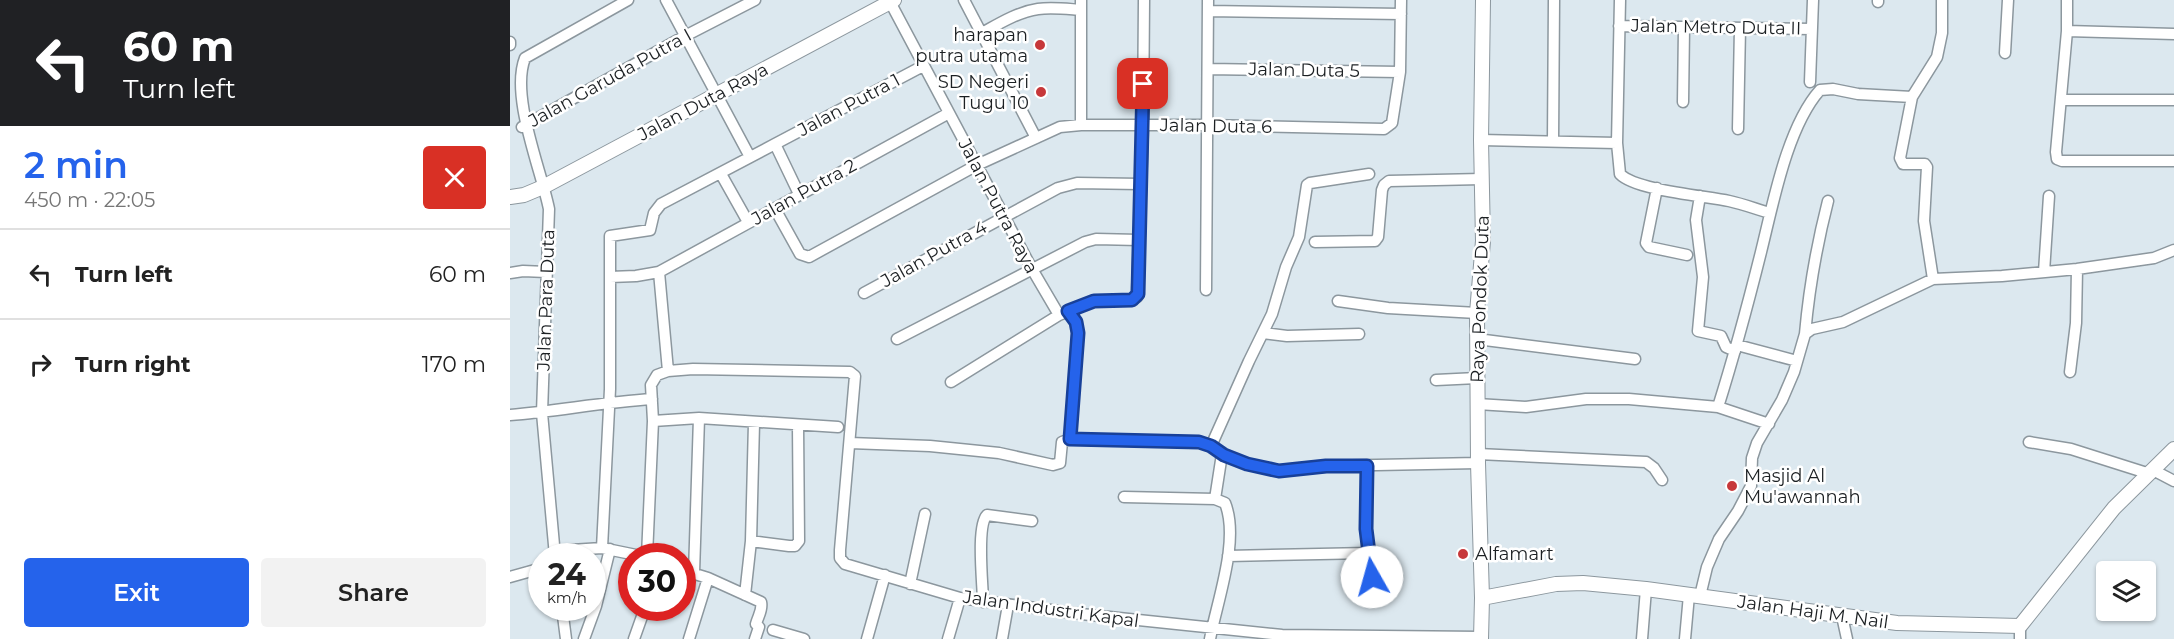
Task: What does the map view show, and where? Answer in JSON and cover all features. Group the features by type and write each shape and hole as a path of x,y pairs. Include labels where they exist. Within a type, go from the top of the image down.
{"main road":[{"name":"Raya Pondok Duta","path":"1481,638 1477,314 1483,241 1481,140 1483,0"},
{"name":"Jalan Duta Raya","path":"510,197 524,195 543,187 891,1"},
{"name":"Jalan Haji M. Nail","path":"1482,598 1568,583 1646,589 1842,616 2021,636 2114,508 2174,449"}],"street":[{"path":"522,128 516,94 518,72 525,58 628,0"},
{"path":"666,0 750,158"},
{"name":"Jalan Garuda Putra I","path":"543,187 531,159 522,128 685,36 755,0"},
{"path":"964,0 1036,138"},
{"path":"951,382 1063,313 1094,301 1132,300 1137,297 1143,125 1144,0"},
{"path":"1400,72 1401,0"},
{"path":"1553,141 1554,0"},
{"path":"1620,0 1617,143 1618,168 1623,177 1641,185 1730,201 1770,213"},
{"path":"1810,82 1813,0"},
{"path":"1933,279 1924,221 1927,167 1925,164 1903,164 1900,158 1912,97 1937,57 1942,33 1942,0"},
{"path":"2005,53 2008,0"},
{"path":"2067,0 2067,31 2057,159 2062,162 2174,161"},
{"name":"Jalan Putra Raya","path":"850,443 999,453 1057,465 1061,462 1062,442 1070,439 1078,333 1076,322 1063,313 1032,269 923,66 891,1"},
{"path":"982,33 1013,16 1031,10 1081,5 1081,125"},
{"path":"1206,290 1208,5 1401,14"},
{"name":"Jalan Metro Duta II","path":"1619,26 1812,29"},
{"path":"1683,102 1684,28"},
{"path":"1738,129 1740,28"},
{"path":"2067,31 2174,33"},
{"name":"Jalan Putra 1","path":"610,278 610,236 650,230 657,208 923,66"},
{"name":"Jalan Duta 5","path":"1208,69 1400,72"},
{"name":"Jalan Duta 6","path":"775,209 800,254 809,257 977,165 1060,127 1207,125 1382,130 1392,123 1400,72"},
{"path":"1718,407 1736,348 1770,213 1792,142 1806,109 1821,90 1833,89 1858,94 1912,97"},
{"path":"2061,100 2174,100"},
{"name":"Jalan Putra 2","path":"610,278 659,272 949,113"},
{"path":"1481,140 1617,143"},
{"path":"775,144 799,194"},
{"path":"722,174 748,222"},
{"path":"1211,446 1272,314 1286,267 1299,237 1307,185 1369,174"},
{"path":"1315,242 1375,241 1378,237 1382,190 1384,184 1389,181 1482,178"},
{"name":"Jalan Putra 4","path":"864,293 1004,215 1068,184 1140,184"},
{"name":"Jalan Para Duta","path":"543,187 549,209 542,413 554,543"},
{"path":"1657,188 1646,243 1649,247 1687,255"},
{"path":"1700,196 1696,220 1703,277 1698,331 1721,336 1726,347 1797,361"},
{"path":"2044,272 2049,196"},
{"path":"1686,639 1694,596 1719,539 1738,511 1750,486 1752,458 1757,443 1782,400 1797,361 1805,334 1818,243 1828,201"},
{"path":"897,339 1091,240 1139,240"},
{"path":"1805,334 1812,329 1842,322 1933,279 2044,272 2154,258 2174,250"},
{"path":"2070,372 2076,323 2076,268"},
{"path":"510,273 546,272"},
{"path":"659,272 668,371"},
{"path":"610,278 606,548 618,551"},
{"path":"1338,301 1388,308 1477,314"},
{"path":"1263,333 1287,336 1359,334"},
{"path":"1477,339 1635,359"},
{"path":"648,543 653,421 651,385 657,375 668,371 693,369 854,373 850,443"},
{"path":"1436,380 1477,378"},
{"path":"510,415 542,413 609,402 652,399"},
{"path":"1478,404 1526,407 1586,399 1629,399 1718,407 1769,423"},
{"path":"653,421 699,418 837,427"},
{"path":"695,543 699,418"},
{"path":"745,595 750,541 754,423"},
{"path":"750,541 795,546 799,541 798,426"},
{"path":"1070,439 1199,442 1247,464 1279,471 1326,466 1367,466 1478,459 1646,462 1662,480"},
{"path":"2029,442 2071,449 2174,481"},
{"name":"Jalan Industri Kapal","path":"850,443 840,550 842,562 910,584 983,602 1211,634 1339,638 1481,638"},
{"path":"1215,499 1222,454"},
{"path":"1367,466 1366,529 1372,600"},
{"path":"1124,497 1215,499 1225,503 1228,510 1228,556 1211,634"},
{"path":"910,584 925,514"},
{"path":"983,602 981,532 983,519 987,515 1032,521"},
{"path":"1228,556 1369,553"},
{"path":"510,577 528,572"},
{"path":"696,574 757,599 762,605 756,624 759,627 755,639"},
{"path":"867,639 885,575"},
{"path":"688,639 708,578"},
{"path":"1642,639 1646,589"},
{"path":"948,639 960,598"},
{"path":"1002,639 1008,605"},
{"path":"1842,616 1847,639"},
{"path":"564,621 566,639"},
{"path":"584,639 591,621"},
{"path":"634,639 640,621"},
{"path":"773,630 804,639"}],"place":[{"name":"harapan putra utama","path":"1040,45"},
{"name":"SD Negeri Tugu 10","path":"1041,92"},
{"name":"Masjid Al Mu'awannah","path":"1732,486"},
{"name":"Alfamart","path":"1463,554"}],"route":[{"path":"1143,84 1138,294 1132,300 1094,301 1068,311 1078,327 1070,439 1199,442 1247,464 1279,471 1326,466 1367,466 1366,529 1372,577"}]}
